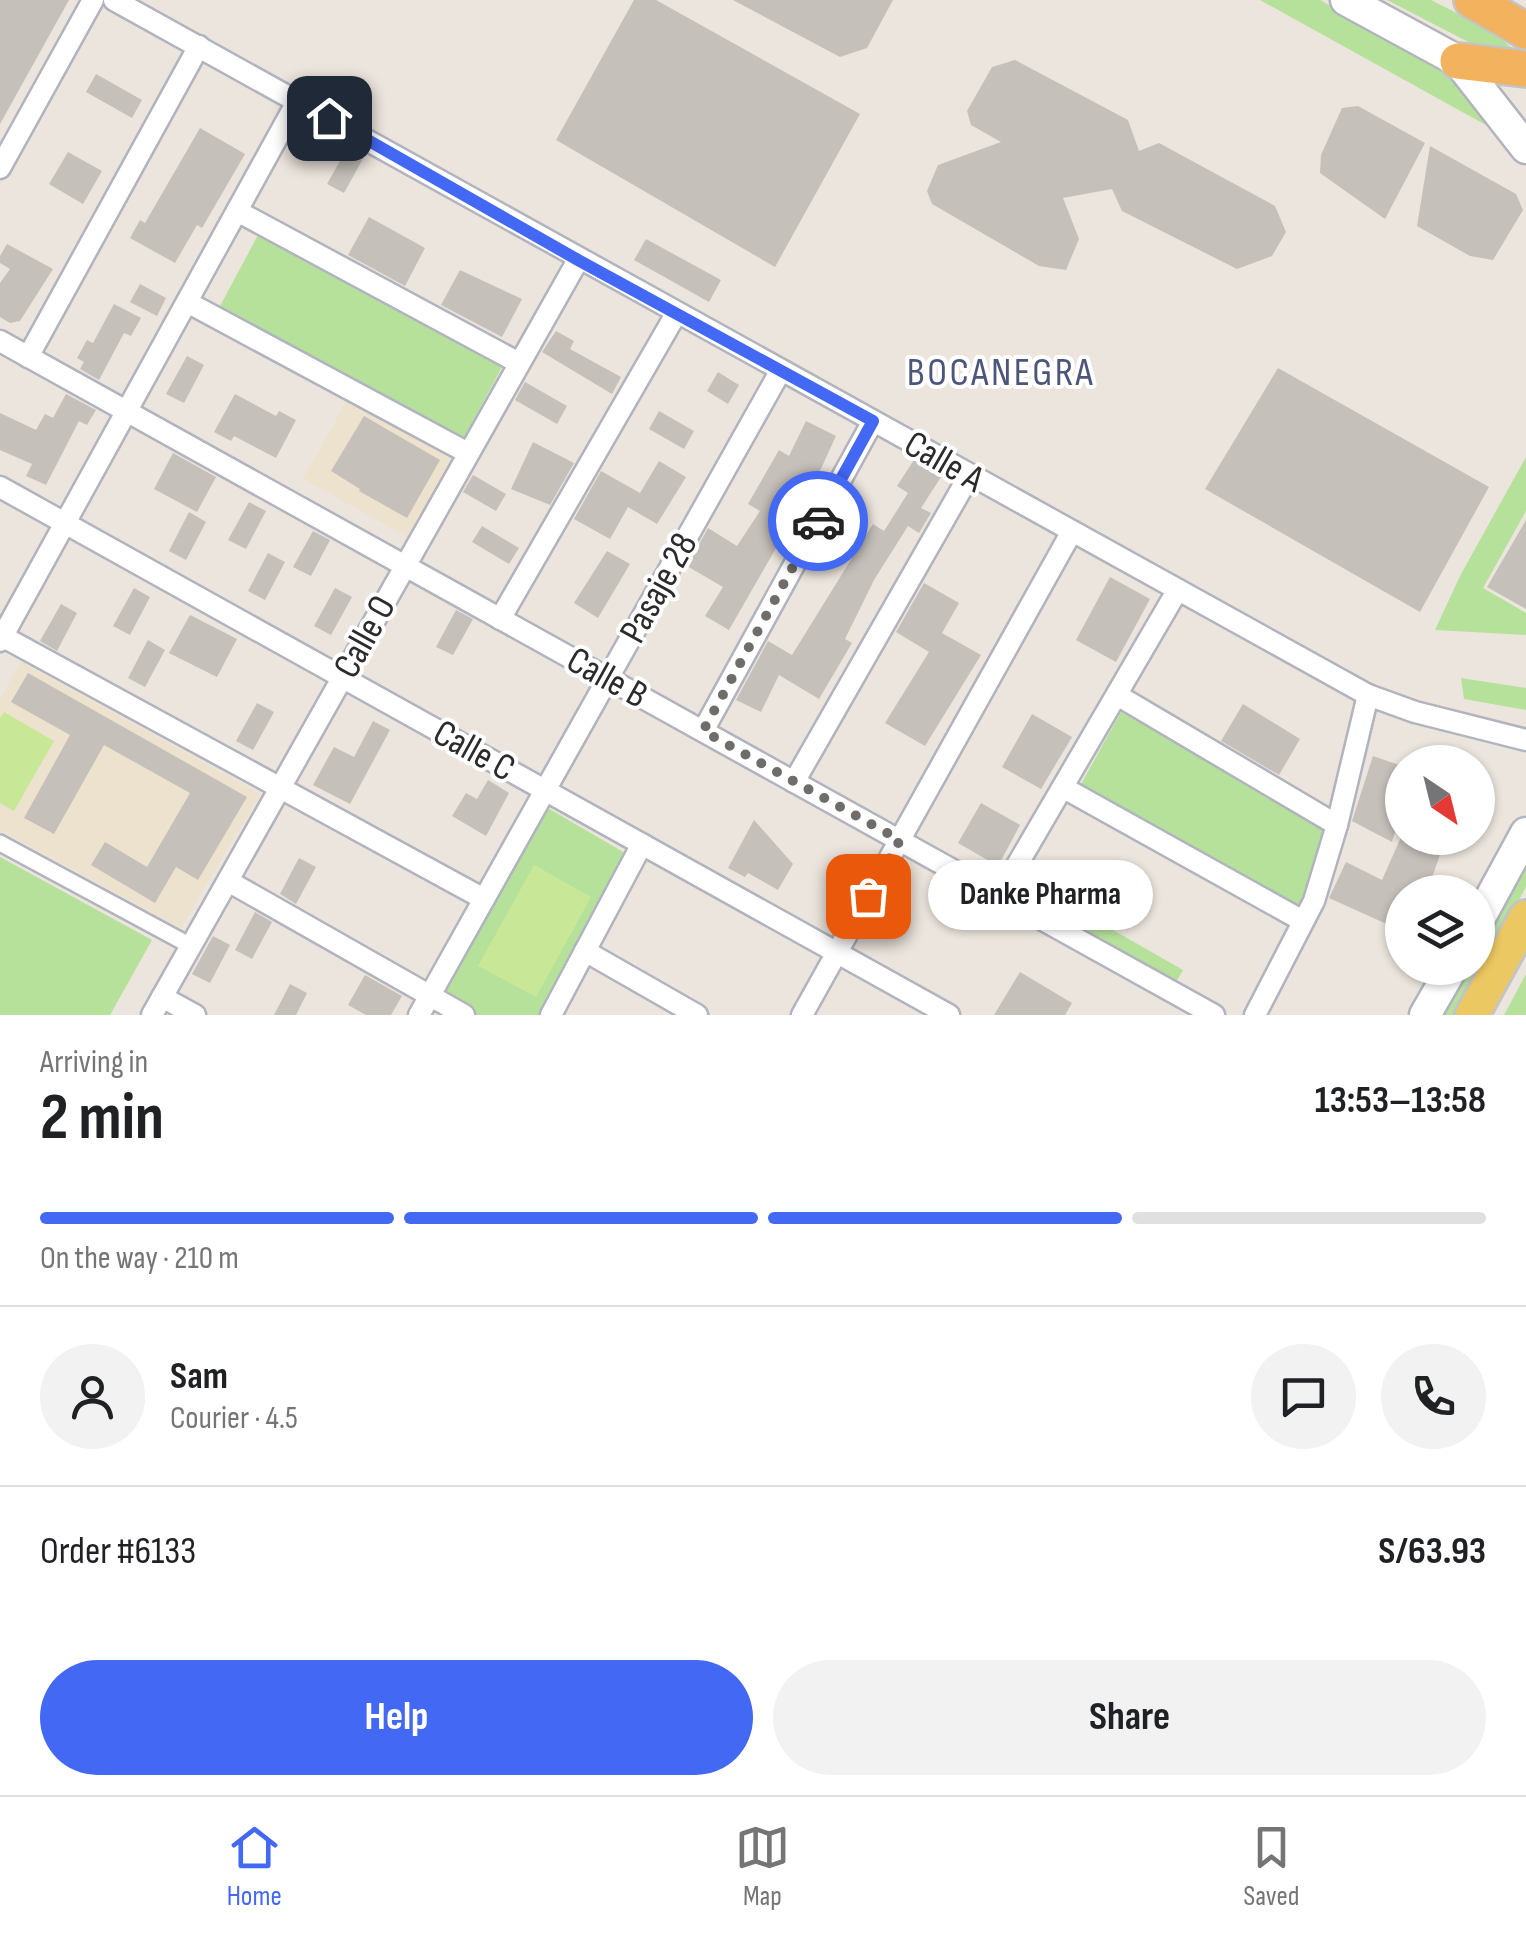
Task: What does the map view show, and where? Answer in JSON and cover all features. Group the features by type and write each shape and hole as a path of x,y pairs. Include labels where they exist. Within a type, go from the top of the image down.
{"highway":[{"path":"1472,0 1526,32"},
{"path":"1458,61 1526,70"}],"main road":[{"path":"1346,0 1458,61 1526,148"},
{"path":"1495,890 1526,834"},
{"path":"1472,1015 1526,918"},
{"path":"1425,1015 1442,985"}],"street":[{"path":"0,168 94,0"},
{"name":"Calle A","path":"114,0 1368,696 1526,740"},
{"path":"28,357 199,46"},
{"path":"298,100 1,637 484,899"},
{"path":"236,211 519,363"},
{"name":"Calle O","path":"157,1006 578,260"},
{"path":"187,302 468,453"},
{"path":"500,619 676,314"},
{"name":"Calle B","path":"0,341 1214,1015"},
{"name":"Pasaje 28","path":"419,1015 781,370"},
{"path":"703,731 873,421"},
{"path":"794,782 969,476"},
{"name":"Calle C","path":"0,487 949,1015"},
{"path":"802,1015 1072,533"},
{"path":"999,896 1177,591"},
{"path":"1117,695 1337,824"},
{"path":"1255,1015 1314,902 1368,696"},
{"path":"1064,788 1303,921"},
{"path":"0,844 191,946"},
{"path":"550,1015 642,844"},
{"path":"228,881 464,1015"},
{"path":"585,951 696,1015"},
{"path":"157,1006 195,1015"}],"shaded area":[{"path":"348,399 454,458 409,538 303,479"},
{"path":"21,662 260,794 181,928 0,830 0,699"}],"green space":[{"path":"1260,0 1320,0 1446,70 1493,129"},
{"path":"1387,0 1431,0 1490,30 1524,58 1480,48"},
{"path":"258,235 503,365 464,438 219,308"},
{"path":"1526,457 1526,511 1483,588 1526,613 1526,635 1435,630 1460,576"},
{"path":"1461,678 1526,688 1526,710 1464,699"},
{"path":"4,712 54,741 14,811 0,803 0,718"},
{"path":"1121,712 1328,830 1304,905 1299,908 1080,786"},
{"path":"539,803 625,853 539,1015 472,1015 436,996"},
{"path":"0,857 152,940 110,1015 0,1015"},
{"path":"1526,861 1526,887 1495,944 1495,917"},
{"path":"534,865 591,897 536,997 478,966"},
{"path":"1043,889 1077,908 1069,923 1034,904"},
{"path":"1085,914 1183,970 1175,984 1078,929"},
{"path":"1526,974 1526,1015 1504,1015"},
{"path":"1457,985 1472,985 1456,1015 1440,1015"}],"building":[{"path":"0,0 69,0 0,124"},
{"path":"634,0 656,0 860,114 775,267 556,140"},
{"path":"733,0 893,0 867,48 840,57"},
{"path":"1015,60 1128,120 1139,151 1159,143 1275,206 1286,232 1272,256 1237,269 1122,211 1112,189 1063,198 1079,239 1066,270 1039,266 932,204 927,191 938,165 1001,142 971,125 967,111 992,67"},
{"path":"96,74 142,100 132,118 86,92"},
{"path":"1358,106 1425,143 1385,219 1320,173 1321,155 1342,108"},
{"path":"200,128 245,154 202,228 197,225 175,263 130,238 140,220 145,223"},
{"path":"1430,146 1516,194 1523,210 1493,260 1470,256 1417,226"},
{"path":"348,147 365,155 344,193 327,184"},
{"path":"68,152 102,171 83,204 49,184"},
{"path":"369,217 425,248 405,286 348,255"},
{"path":"646,239 721,280 709,302 634,260"},
{"path":"7,244 53,269 20,321 10,323 0,317 0,283 10,269 0,263 0,256"},
{"path":"460,270 522,299 502,337 441,305"},
{"path":"140,284 166,298 157,316 130,302"},
{"path":"114,304 141,318 131,336 124,333 99,380 80,369 84,362 77,358 87,340 93,343"},
{"path":"556,331 574,341 570,349 621,377 612,394 542,352"},
{"path":"187,356 204,365 184,403 166,394"},
{"path":"1278,368 1489,487 1420,612 1205,489"},
{"path":"718,372 739,385 728,404 707,391"},
{"path":"525,382 567,406 557,424 515,400"},
{"path":"66,394 96,410 87,425 79,421 46,485 26,476 32,464 0,450 0,413 36,430 45,414 53,418"},
{"path":"235,394 276,416 279,411 296,420 276,458 234,436 231,441 214,432"},
{"path":"659,411 694,431 684,449 649,429"},
{"path":"364,416 440,460 407,518 331,471"},
{"path":"806,421 836,436 729,630 705,616 723,587 687,566 708,528 737,546 760,511 748,504 779,450 789,456"},
{"path":"533,442 574,463 550,505 511,489"},
{"path":"173,453 216,477 197,512 154,489"},
{"path":"914,460 941,477 921,508 931,513 919,533 908,526 874,580 845,639 852,643 819,699 779,675 761,712 736,700 768,641 792,655 873,524 884,531 908,493 897,486"},
{"path":"659,461 686,477 657,524 628,507 610,539 574,519 601,471 640,493"},
{"path":"473,475 506,494 496,511 463,492"},
{"path":"249,502 266,511 246,549 228,540"},
{"path":"189,512 206,522 186,560 169,551"},
{"path":"1526,520 1526,609 1487,587"},
{"path":"482,526 519,548 509,564 472,542"},
{"path":"313,531 330,540 311,576 293,567"},
{"path":"607,551 630,564 598,618 574,603"},
{"path":"268,553 285,562 265,600 248,591"},
{"path":"1110,577 1150,599 1116,662 1076,640"},
{"path":"924,583 959,603 942,633 981,655 925,746 885,723 929,652 896,632"},
{"path":"134,588 150,597 130,635 113,626"},
{"path":"335,588 352,597 331,635 314,626"},
{"path":"61,604 77,613 57,651 40,641"},
{"path":"456,610 473,619 453,655 436,647"},
{"path":"190,615 237,639 217,677 169,653"},
{"path":"148,640 165,650 145,687 128,678"},
{"path":"28,673 247,797 198,880 176,867 155,903 91,865 105,842 147,867 190,793 104,745 54,834 24,818 70,735 11,702"},
{"path":"257,703 274,712 253,750 236,741"},
{"path":"1243,704 1300,739 1279,775 1221,741"},
{"path":"1032,714 1072,737 1041,789 1002,767"},
{"path":"373,721 390,730 350,804 313,785 334,747 354,757"},
{"path":"1373,756 1385,760 1385,838 1352,821"},
{"path":"488,780 509,793 486,836 452,816 466,793 477,799"},
{"path":"981,803 1020,825 998,866 958,843"},
{"path":"754,820 793,864 778,890 748,873 745,877 728,868"},
{"path":"1393,855 1440,855 1433,875 1385,875 1385,923 1329,898 1346,862 1382,880"},
{"path":"299,858 316,867 296,904 280,894"},
{"path":"255,912 272,922 252,959 235,950"},
{"path":"213,936 230,945 210,983 192,974"},
{"path":"1020,972 1072,1003 1065,1015 994,1015"},
{"path":"365,975 402,996 391,1015 366,1015 348,1005"},
{"path":"290,984 307,993 296,1015 274,1015"}],"way so far":[{"path":"818,521 703,731 900,840 868,896"}],"place":[{"name":"Danke Pharma","path":"868,896"}],"district":[{"name":"BOCANEGRA","path":"1001,373"}],"route":[{"path":"329,118 873,421 818,521"}]}
